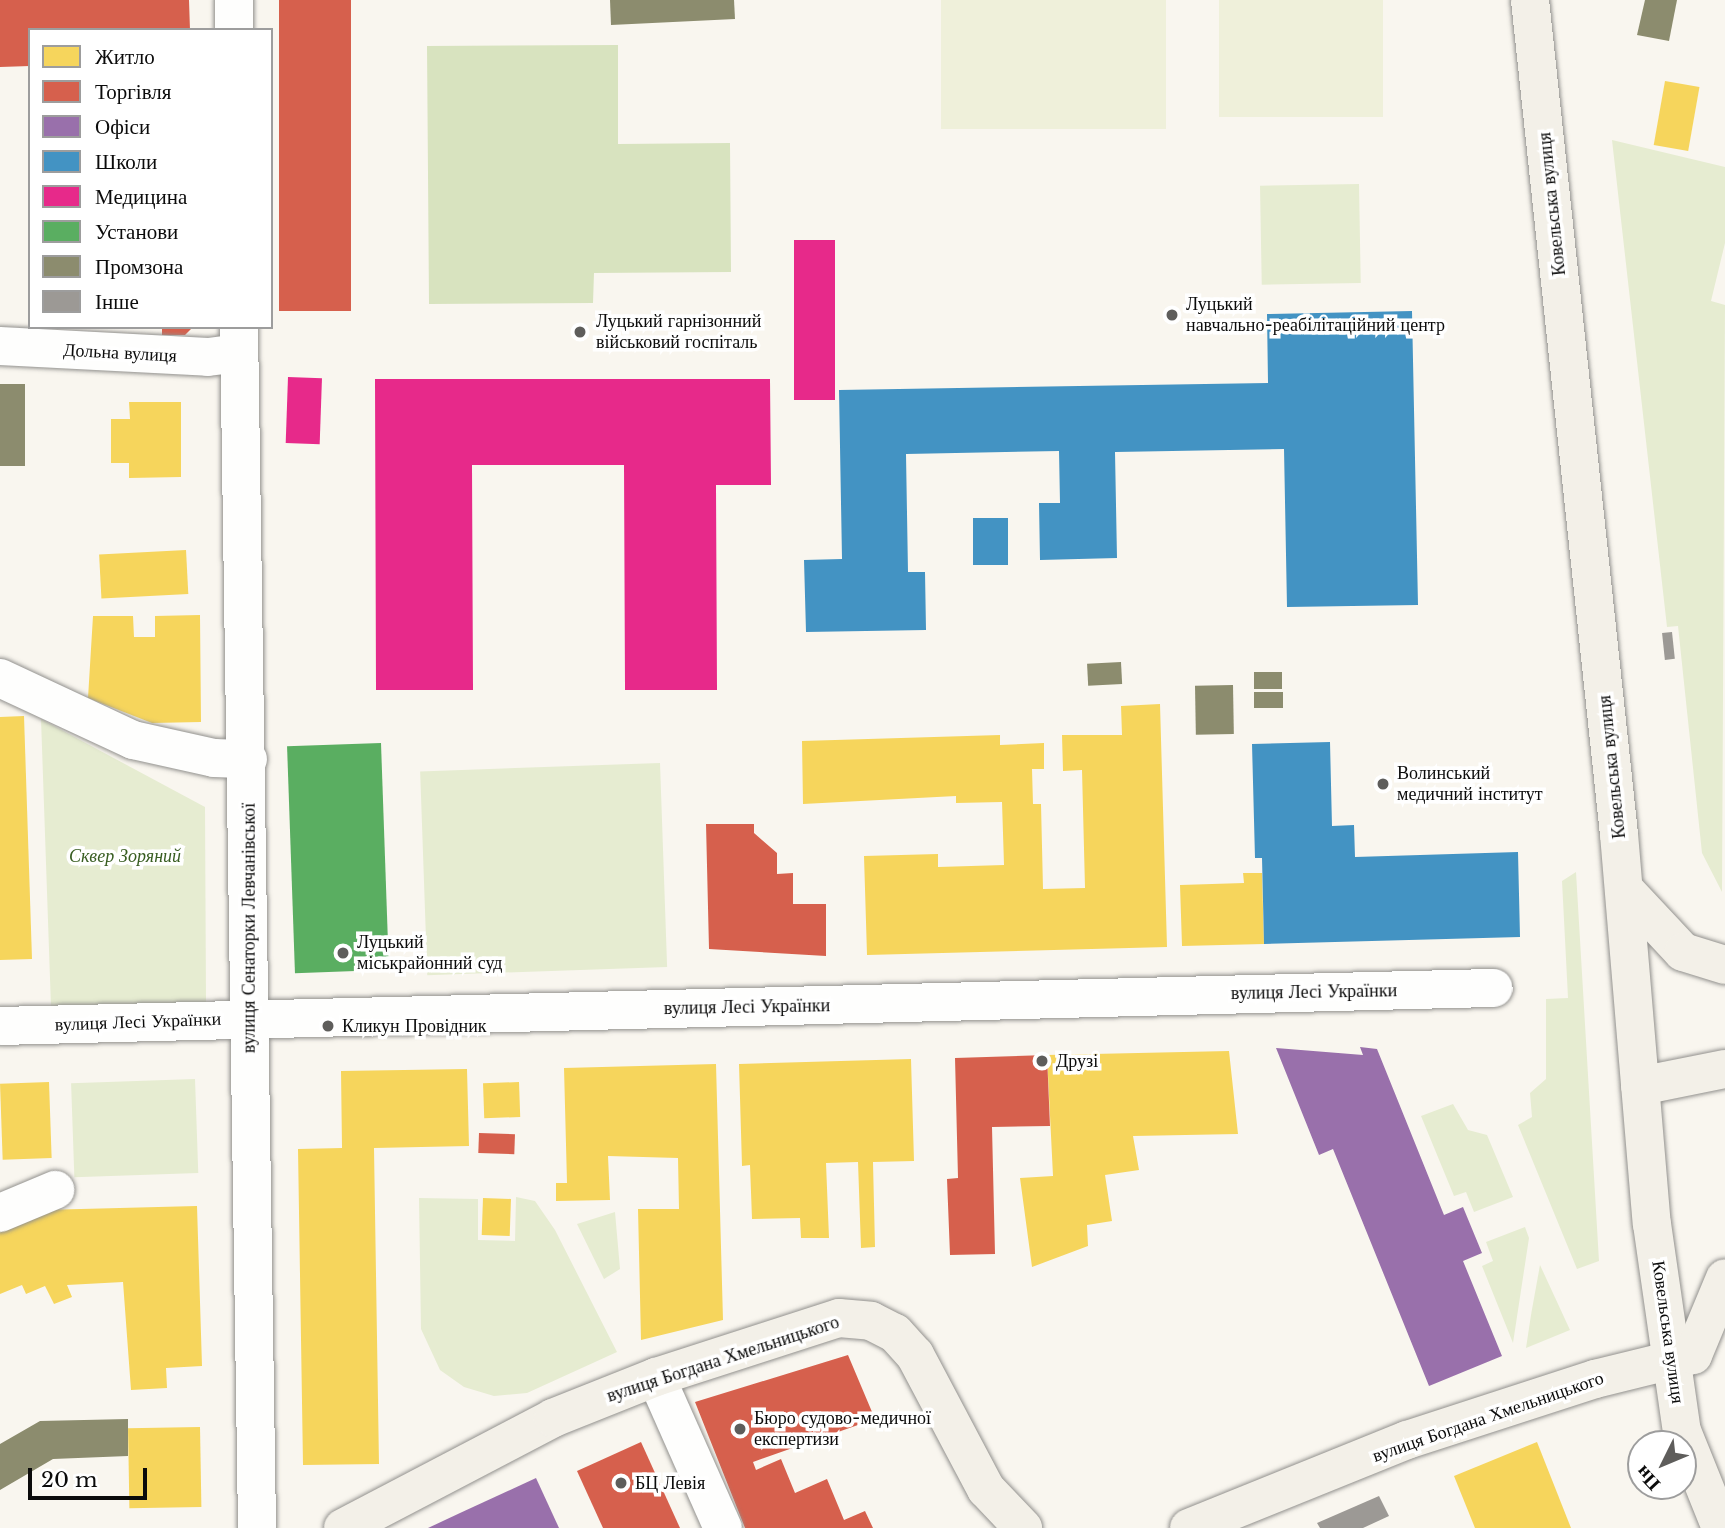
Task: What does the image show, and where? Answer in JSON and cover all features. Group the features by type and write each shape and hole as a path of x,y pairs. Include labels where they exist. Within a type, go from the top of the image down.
{"main road":[{"name":"Ковельська вулиця","path":"1530,0 1624,889 1653,1224 1682,1431 1721,1528"},
{"path":"1624,889 1683,952 1725,965"},
{"path":"1640,1086 1725,1069"},
{"path":"1672,1361 1693,1355 1725,1278"},
{"name":"вулиця Богдана Хмельницького","path":"343,1528 553,1418 656,1377 839,1318 871,1321 895,1333 915,1355 986,1489 1023,1528"},
{"name":"вулиця Богдана Хмельницького","path":"1189,1528 1407,1440 1595,1379 1672,1361"}],"street":[{"path":"234,0 234,28"},
{"name":"Дольна вулиця","path":"0,346 208,358 239,340"},
{"name":"вулиця Сенаторки Левчанівської","path":"239,340 248,759 257,1528"},
{"path":"0,678 133,740 214,758 248,759"},
{"name":"вулиця Лесі Українки","path":"0,1026 1494,988"},
{"path":"0,1213 55,1190"},
{"path":"656,1377 723,1528"}],"green space":[{"path":"941,0 1166,0 1166,129 941,129"},
{"path":"1219,0 1383,0 1383,117 1219,117"},
{"path":"618,45 618,144 730,143 731,272 594,273 593,303 429,304 427,46"},
{"path":"1612,140 1725,167 1725,243 1711,301 1725,305 1722,892 1702,853 1678,626 1667,627"},
{"path":"1359,184 1361,283 1262,285 1260,186"},
{"name":"Сквер Зоряний","path":"41,719 205,807 206,1002 51,1007"},
{"path":"660,763 667,967 427,975 420,771"},
{"path":"1576,872 1599,1261 1577,1269 1518,1125 1532,1117 1530,1093 1546,1079 1546,999 1568,998 1562,881"},
{"path":"195,1079 198,1173 74,1177 71,1083"},
{"path":"1453,1104 1468,1130 1487,1135 1513,1197 1474,1212 1466,1192 1454,1196 1421,1116"},
{"path":"516,1197 535,1201 555,1230 617,1352 527,1393 494,1396 464,1387 440,1370 421,1329 419,1198 478,1199 478,1240 515,1241"},
{"path":"615,1212 620,1269 604,1279 577,1224"},
{"path":"1525,1227 1529,1238 1513,1343 1482,1266 1493,1261 1486,1242"},
{"path":"1540,1265 1570,1330 1526,1348 1531,1315"}],"building: Житло":[{"path":"1665,81 1699,87 1688,151 1654,145"},
{"path":"129,402 181,402 181,477 129,478 129,463 111,463 111,419 130,419"},
{"path":"186,550 188,594 101,598 99,555"},
{"path":"200,615 201,722 152,723 88,698 93,616 133,616 134,637 155,637 155,616"},
{"path":"1160,704 1167,947 867,955 864,856 938,854 938,867 1004,865 1002,802 956,803 956,796 803,804 802,741 1000,735 1000,745 1044,743 1044,769 1032,769 1033,804 1041,804 1043,889 1085,888 1082,770 1063,771 1062,735 1122,735 1121,706"},
{"path":"24,716 32,959 0,960 0,717"},
{"path":"1243,873 1262,873 1264,944 1182,946 1180,885 1244,883"},
{"path":"1229,1051 1238,1134 1133,1136 1139,1170 1105,1175 1112,1221 1087,1225 1088,1246 1032,1267 1020,1178 1053,1176 1047,1055"},
{"path":"911,1059 914,1161 873,1162 875,1247 861,1248 858,1162 826,1163 829,1238 801,1238 800,1218 752,1219 750,1165 742,1166 739,1064"},
{"path":"716,1064 723,1320 641,1340 638,1209 679,1209 678,1158 608,1156 610,1200 556,1201 556,1183 567,1183 564,1068"},
{"path":"467,1069 469,1146 374,1148 379,1464 303,1465 298,1149 342,1148 341,1071"},
{"path":"49,1082 52,1158 3,1160 0,1084"},
{"path":"519,1082 520,1117 484,1118 483,1083"},
{"path":"483,1198 511,1199 510,1236 482,1235"},
{"path":"197,1206 202,1366 166,1368 167,1388 131,1390 123,1282 67,1285 72,1297 54,1304 45,1286 26,1294 22,1285 0,1294 0,1228 42,1210"},
{"path":"200,1427 201,1507 129,1508 128,1428"},
{"path":"1537,1442 1571,1528 1475,1528 1454,1476"}],"building: Торгівля":[{"path":"0,0 189,0 190,28 28,28 28,66 0,67"},
{"path":"279,0 351,0 351,311 279,311"},
{"path":"162,329 191,329 185,335 162,335"},
{"path":"706,824 754,824 754,833 777,853 777,874 793,873 793,904 826,904 826,956 709,949"},
{"path":"1047,1055 1050,1126 992,1127 995,1254 950,1255 947,1179 958,1178 955,1058"},
{"path":"479,1133 515,1134 514,1154 478,1153"},
{"path":"848,1355 875,1419 753,1462 756,1470 781,1459 795,1493 827,1479 844,1520 865,1511 873,1528 745,1528 695,1402"},
{"name":"БЦ Левія","path":"641,1442 680,1528 603,1528 577,1471"}],"building: Офіси":[{"path":"1360,1047 1377,1049 1444,1215 1463,1207 1482,1253 1463,1261 1502,1356 1429,1386 1333,1149 1319,1155 1276,1048 1363,1055"},
{"path":"536,1478 559,1528 428,1528 460,1513"}],"building: Школи":[{"path":"1412,311 1418,605 1287,607 1284,449 1115,452 1117,558 1040,560 1039,503 1060,503 1059,451 906,454 908,572 925,572 926,630 806,632 804,560 842,559 839,390 1268,383 1267,314"},
{"path":"973,518 1008,518 1008,565 973,565"},
{"path":"1330,742 1332,826 1354,825 1355,857 1518,852 1520,937 1264,944 1262,858 1255,858 1252,744"}],"building: Медицина":[{"path":"794,240 835,240 835,400 794,400"},
{"path":"288,377 322,378 320,444 286,443"},
{"path":"375,379 770,379 771,485 716,485 717,690 625,690 624,465 472,465 473,690 376,690"}],"building: Установи":[{"path":"381,743 389,970 295,973 287,746"}],"building: Промзона":[{"path":"610,0 734,0 735,19 611,25"},
{"path":"1645,0 1677,0 1669,41 1637,35"},
{"path":"0,384 25,384 25,466 0,466"},
{"path":"1121,662 1122,684 1088,686 1087,664"},
{"path":"1254,672 1282,672 1282,689 1254,689"},
{"path":"1233,685 1234,734 1196,735 1195,686"},
{"path":"1254,692 1283,692 1283,708 1254,708"},
{"path":"128,1419 128,1456 53,1459 0,1490 0,1444 40,1421"}],"building: Інше":[{"path":"1672,632 1675,659 1665,660 1662,633"},
{"path":"1379,1496 1389,1516 1363,1528 1320,1528 1317,1523"}],"place":[{"name":"Луцький навчально-реабілітаційний центр","path":"1172,315"},
{"name":"Луцький гарнізонний військовий госпіталь","path":"580,332"},
{"name":"Волинський медичний інститут","path":"1383,784"},
{"name":"Луцький міськрайонний суд","path":"343,953"},
{"name":"Кликун Провідник","path":"328,1026"},
{"name":"Друзі","path":"1042,1061"},
{"name":"Бюро судово-медичної експертизи","path":"740,1429"},
{"name":"БЦ Левія","path":"621,1483"}]}
